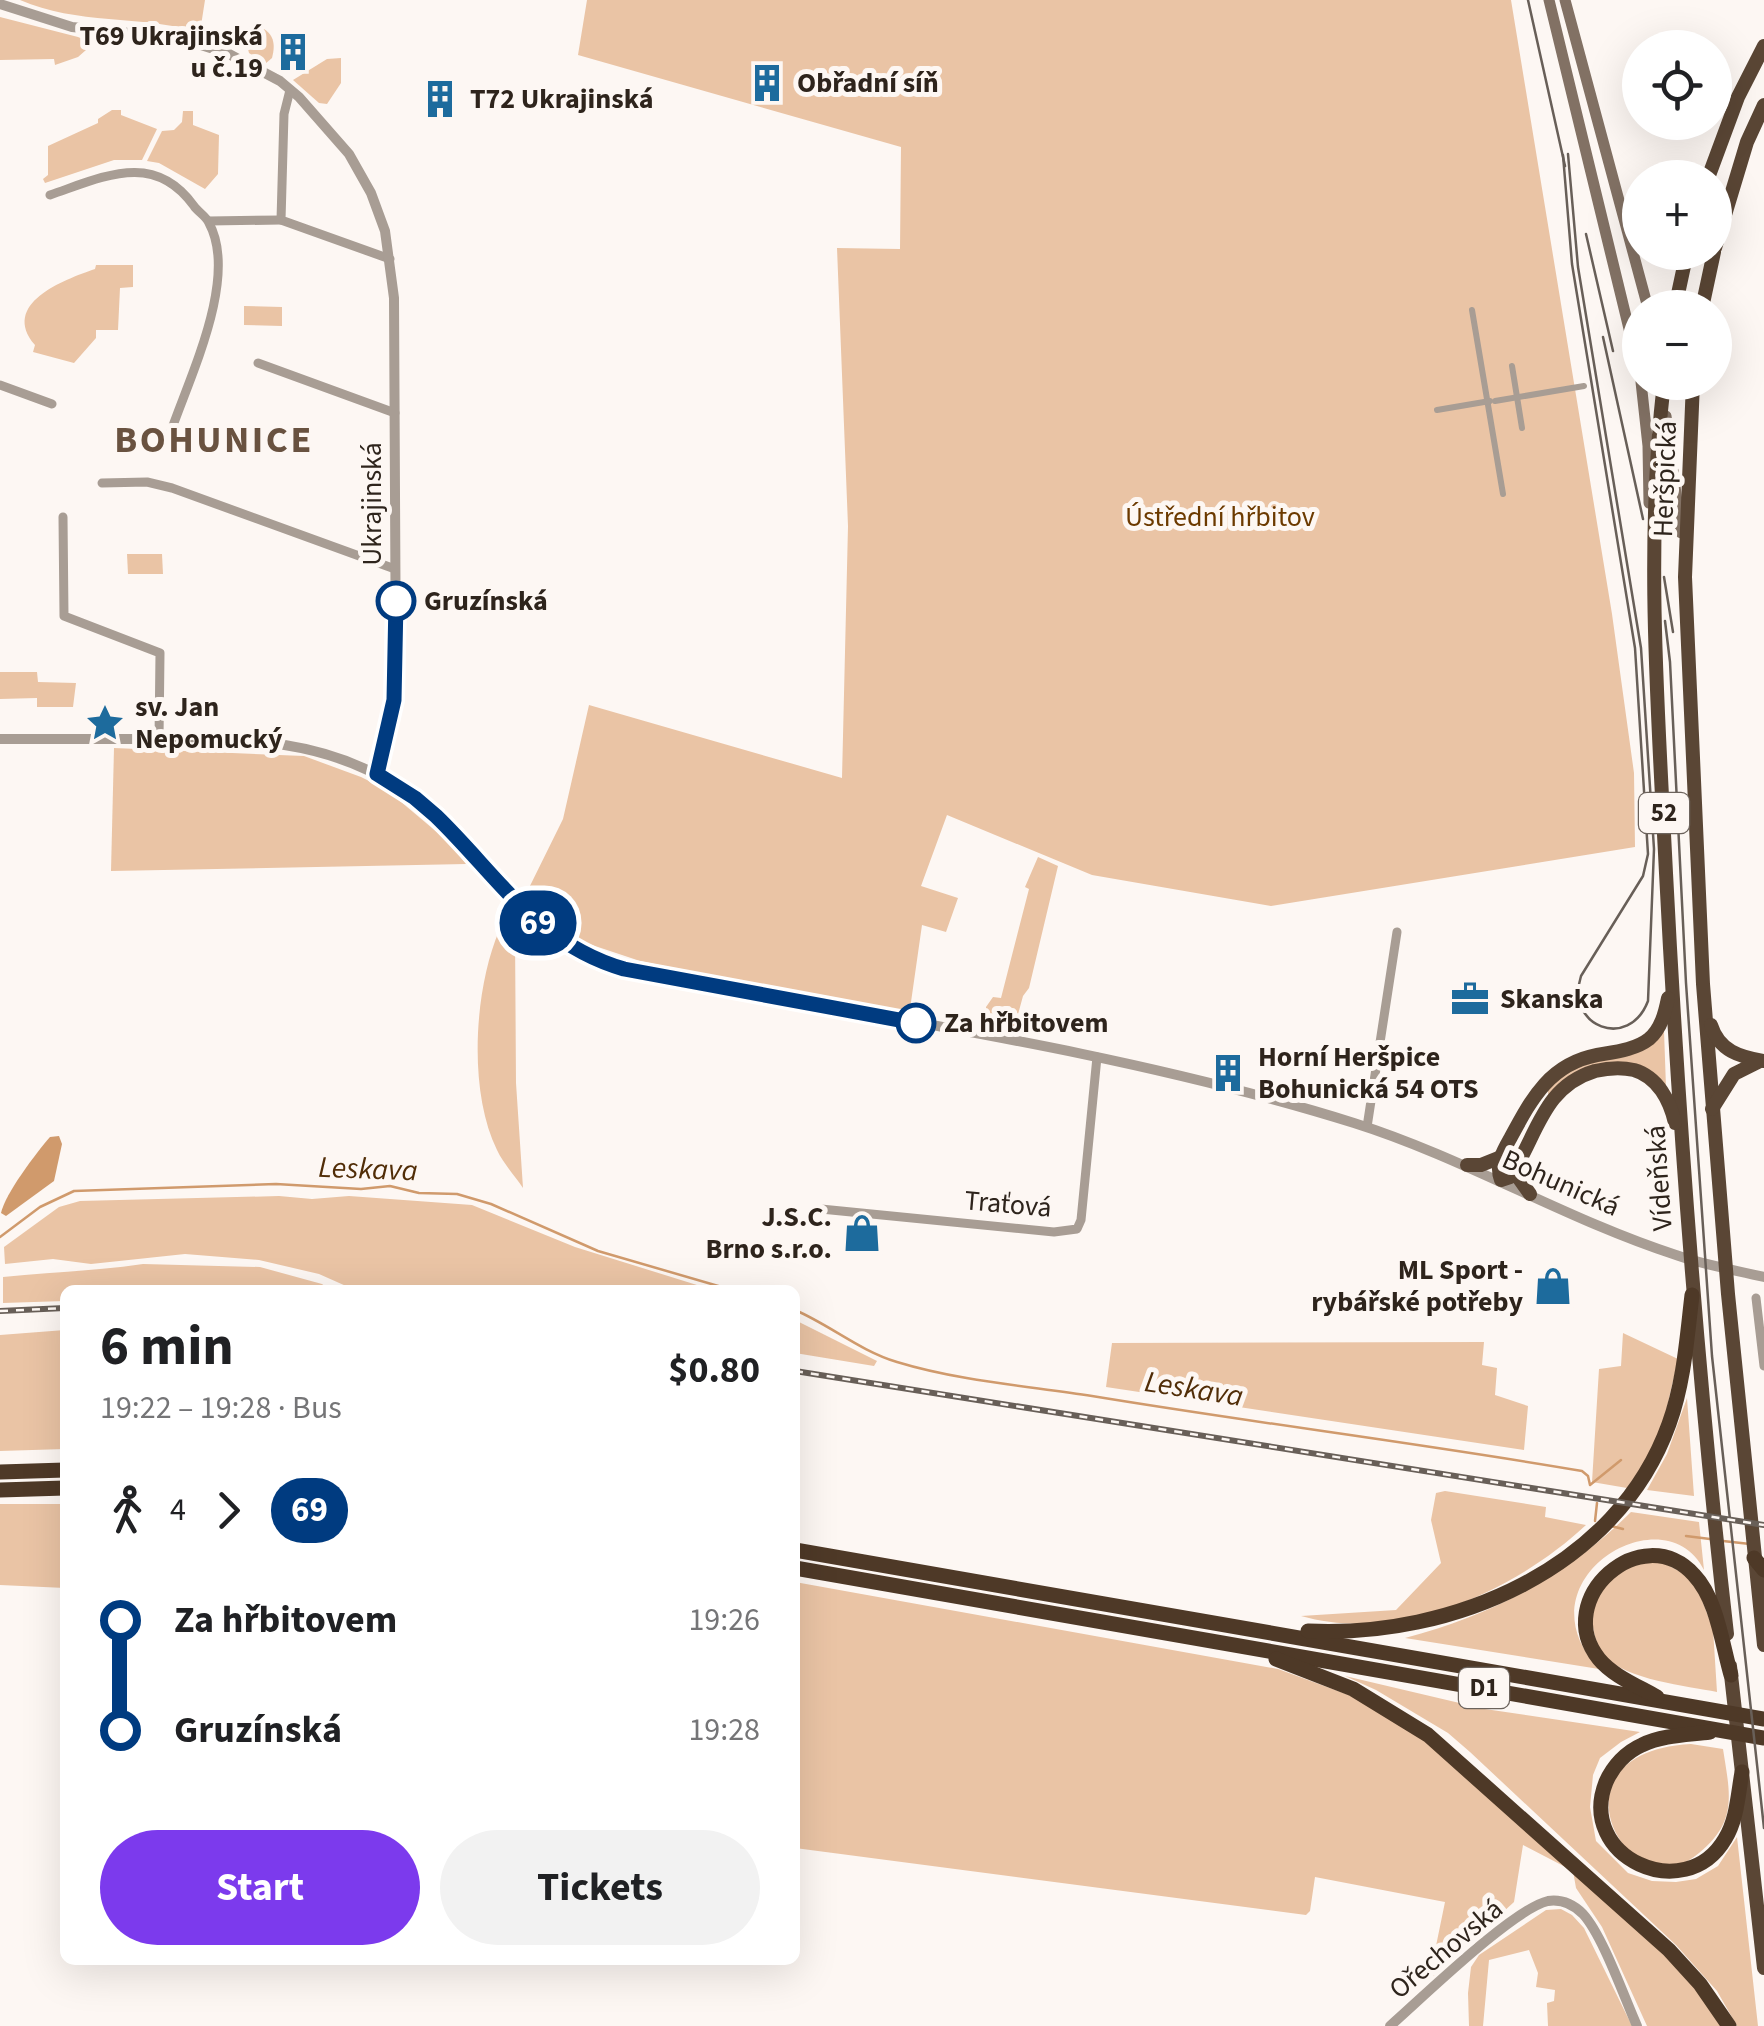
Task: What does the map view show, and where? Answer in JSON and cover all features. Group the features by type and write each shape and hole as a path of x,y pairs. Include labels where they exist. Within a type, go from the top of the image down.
{"highway":[{"path":"1714,160 1730,115 1764,46"},
{"path":"1732,189 1746,142 1764,105"},
{"name":"Heršpická","path":"1654,550 1662,400"},
{"name":"Heršpická","path":"1685,577 1692,400"},
{"name":"Vídeňská","path":"1654,550 1672,982 1691,1289 1764,1968"},
{"name":"Vídeňská","path":"1685,577 1712,1109 1764,1645"},
{"path":"1672,982 1664,1016 1652,1036 1629,1048 1586,1057 1560,1068 1535,1095 1501,1157 1498,1172 1501,1180 1510,1176 1540,1116 1559,1091 1589,1073 1612,1068 1641,1073 1660,1089 1673,1114 1682,1153"},
{"path":"1703,984 1717,1040 1737,1055 1764,1062 1748,1065 1734,1074 1712,1109"},
{"path":"1467,1165 1481,1165 1501,1157"},
{"path":"1519,1164 1520,1180 1530,1194"},
{"path":"1246,1628 1338,1632 1428,1622 1490,1600 1578,1548 1612,1517 1648,1468 1669,1424 1691,1289"},
{"path":"0,1472 60,1470"},
{"path":"0,1490 60,1488"},
{"name":"D1","path":"800,1551 1764,1719"},
{"path":"1664,1702 1606,1665 1589,1639 1586,1614 1592,1591 1605,1574 1630,1559 1663,1557 1692,1572 1707,1594 1731,1675"},
{"name":"D1","path":"800,1569 1764,1738"},
{"path":"1244,1646 1353,1689 1428,1734 1660,1942 1700,1984 1729,2026"},
{"path":"1723,1730 1650,1742 1624,1756 1608,1778 1602,1796 1607,1834 1625,1858 1641,1868 1676,1872 1698,1865 1718,1850 1728,1833 1742,1772"}],"main road":[{"path":"1549,0 1622,292"},
{"path":"1565,0 1643,290"},
{"name":"Vídeňská","path":"1642,400 1654,550"},
{"name":"Vídeňská","path":"1666,416 1685,577"}],"street":[{"name":"Ukrajinská","path":"0,4 72,28 156,34 230,54 290,90 322,120 349,154 371,193 385,231 394,298 394,700 377,774"},
{"path":"282,220 284,114 290,90"},
{"path":"50,195 114,172 138,172 164,180 188,194 209,221 220,257 220,286 170,434"},
{"path":"209,221 282,220 390,259"},
{"path":"1472,310 1491,401 1503,494"},
{"name":"Ukrajinská","path":"258,363 394,413"},
{"path":"1512,366 1522,428"},
{"path":"0,385 52,404"},
{"path":"1437,410 1584,386"},
{"path":"102,483 147,482 172,488 395,569"},
{"path":"63,517 64,616 160,653 160,739"},
{"name":"Bohunická","path":"0,738 289,744 335,756 377,774 415,798 545,929 592,959 640,973 1170,1073 1368,1128 1467,1165 1675,1255 1764,1277"},
{"path":"1368,1128 1397,932"},
{"name":"Traťová","path":"820,1209 1054,1232 1077,1229 1097,1057"},
{"name":"Bohunická","path":"1740,1270 1764,1267"},
{"path":"1756,1298 1764,1366"},
{"name":"Ořechovská","path":"1390,2026 1516,1918 1556,1900 1570,1904 1588,1922 1637,2026"}],"green space":[{"path":"20,0 205,0 200,32 155,23 86,17"},
{"name":"Ústřední hřbitov","path":"587,0 1511,0 1612,614 1634,773 1635,847 1271,906 1092,875 947,815 921,886 958,898 946,932 922,925 910,1009 926,1011 923,1019 640,961 554,928 524,898 563,819 589,705 842,778 848,526 837,248 900,249 901,147 578,55"},
{"path":"0,17 78,37 85,40 86,50 55,65 54,59 0,60"},
{"path":"264,29 274,46 272,58 265,64 249,53 246,41 251,32"},
{"path":"341,58 341,83 327,104 319,103 293,80 327,59"},
{"path":"112,110 121,110 121,115 157,129 142,160 114,160 45,183 48,146 98,123"},
{"path":"183,111 193,111 193,125 219,135 218,174 205,189 159,163 147,161 162,131 174,130 182,122"},
{"path":"96,265 133,265 133,287 120,288 118,330 96,330 96,338 74,363 33,352 35,345 26,330 25,317 30,306 53,287 95,269"},
{"path":"244,306 282,307 282,326 244,325"},
{"path":"127,554 162,554 163,574 128,574"},
{"path":"0,672 37,672 38,682 76,683 73,707 37,707 37,698 0,699"},
{"path":"114,748 304,756 387,790 451,844 466,864 111,871"},
{"path":"1038,857 1058,866 1029,988 1014,1029 992,1028 986,1020 986,1007 993,997 1001,998 1029,889 1025,887"},
{"path":"499,931 515,933 516,1083 523,1188 500,1155 488,1126 478,1070 484,982"},
{"path":"1664,1031 1666,1087 1630,1066 1560,1084 1548,1095 1548,1088 1569,1071"},
{"path":"349,1196 472,1205 575,1247 697,1285 344,1285 319,1274 259,1260 185,1254 91,1264 53,1259 5,1264 4,1247 59,1207 80,1201"},
{"path":"143,1264 260,1267 323,1285 60,1285 60,1301 3,1303 3,1277"},
{"path":"800,1322 877,1361 874,1366 800,1354"},
{"path":"60,1330 60,1449 0,1451 0,1335"},
{"path":"1623,1333 1678,1359 1659,1442 1627,1488 1592,1482 1599,1369 1621,1366"},
{"path":"1484,1342 1482,1365 1497,1368 1495,1395 1528,1406 1524,1450 1106,1387 1112,1343"},
{"path":"1687,1398 1694,1496 1647,1490 1667,1454"},
{"path":"1445,1491 1546,1507 1545,1517 1586,1525 1525,1571 1453,1606 1377,1623 1338,1623 1301,1616 1396,1610 1441,1563 1431,1520 1436,1493"},
{"path":"0,1504 60,1504 60,1588 0,1585"},
{"path":"1631,1512 1699,1522 1704,1570 1685,1548 1659,1540 1632,1543 1606,1556 1585,1578 1575,1605 1578,1636 1599,1669 1405,1638 1468,1618 1527,1590 1581,1555"},
{"path":"1656,1559 1694,1579 1713,1629 1717,1692 1627,1671 1605,1656 1598,1644 1591,1604 1617,1568"},
{"path":"800,1583 1278,1669 1357,1698 1421,1736 1649,1937 1707,2002 1723,2026 1647,2026 1602,1927 1576,1888 1573,1871 1523,1845 1514,1902 1429,1980 1445,1902 1315,1877 1306,1915 800,1849"},
{"path":"1345,1676 1485,1709 1640,1732 1600,1758 1593,1775 1590,1807 1596,1841 1628,1873 1652,1881 1676,1882 1696,1879 1718,1866 1737,1837 1758,2026 1737,2026 1717,1991 1676,1945 1448,1733"},
{"path":"1691,1744 1723,1749 1729,1793 1726,1818 1699,1853 1672,1866 1647,1863 1626,1847 1612,1824 1609,1798 1619,1773 1645,1753"},
{"path":"1561,1909 1584,1928 1632,2026 1548,2026 1547,2003 1554,2001 1555,1990 1536,1987 1538,1973 1529,1950 1489,1960 1483,2026 1469,2026 1471,1967 1479,1955 1546,1910"}],"shaded area":[{"path":"59,1136 62,1144 54,1181 6,1216 1,1213 37,1153 50,1137"}],"waterway":[{"name":"Leskava","path":"0,1237 40,1207 74,1191 276,1184 361,1189 390,1186 419,1193 457,1194 491,1204 598,1251 715,1285"},
{"name":"Leskava","path":"800,1313 883,1357 969,1378 1582,1471 1590,1485 1621,1460"},
{"name":"Leskava","path":"1595,1521 1597,1503"},
{"name":"Leskava","path":"1611,1526 1623,1529"},
{"name":"Leskava","path":"1686,1536 1710,1539"},
{"name":"Leskava","path":"1723,1541 1750,1544"}],"tram line":[{"path":"1528,0 1565,166"},
{"path":"1563,155 1572,264 1635,648 1648,854 1643,876 1581,976 1582,1008 1590,1020 1614,1029 1639,1016 1648,1001 1654,849 1641,648 1578,267 1568,154"},
{"path":"1586,234 1613,351"},
{"path":"1603,337 1643,519"},
{"path":"1664,577 1673,632"},
{"path":"1665,621 1712,1356 1764,1828"}],"railway":[{"path":"0,1311 60,1308"},
{"path":"800,1372 1764,1525"}],"bus line":[{"name":"69","path":"396,601 394,700 377,774 436,816 555,938 585,956 624,969 916,1023"}],"place":[{"name":"T69 Ukrajinská u č.19","path":"293,52"},
{"name":"Obřadní síň","path":"767,83"},
{"name":"T72 Ukrajinská","path":"440,99"},
{"name":"Gruzínská","path":"396,601"},
{"name":"sv. Jan Nepomucký","path":"105,723"},
{"name":"Skanska","path":"1470,999"},
{"name":"Za hřbitovem","path":"916,1023"},
{"name":"Horní Heršpice Bohunická 54 OTS","path":"1228,1073"},
{"name":"J.S.C. Brno s.r.o.","path":"862,1233"},
{"name":"ML Sport - rybářské potřeby","path":"1553,1286"}],"district":[{"name":"BOHUNICE","path":"214,440"}]}
